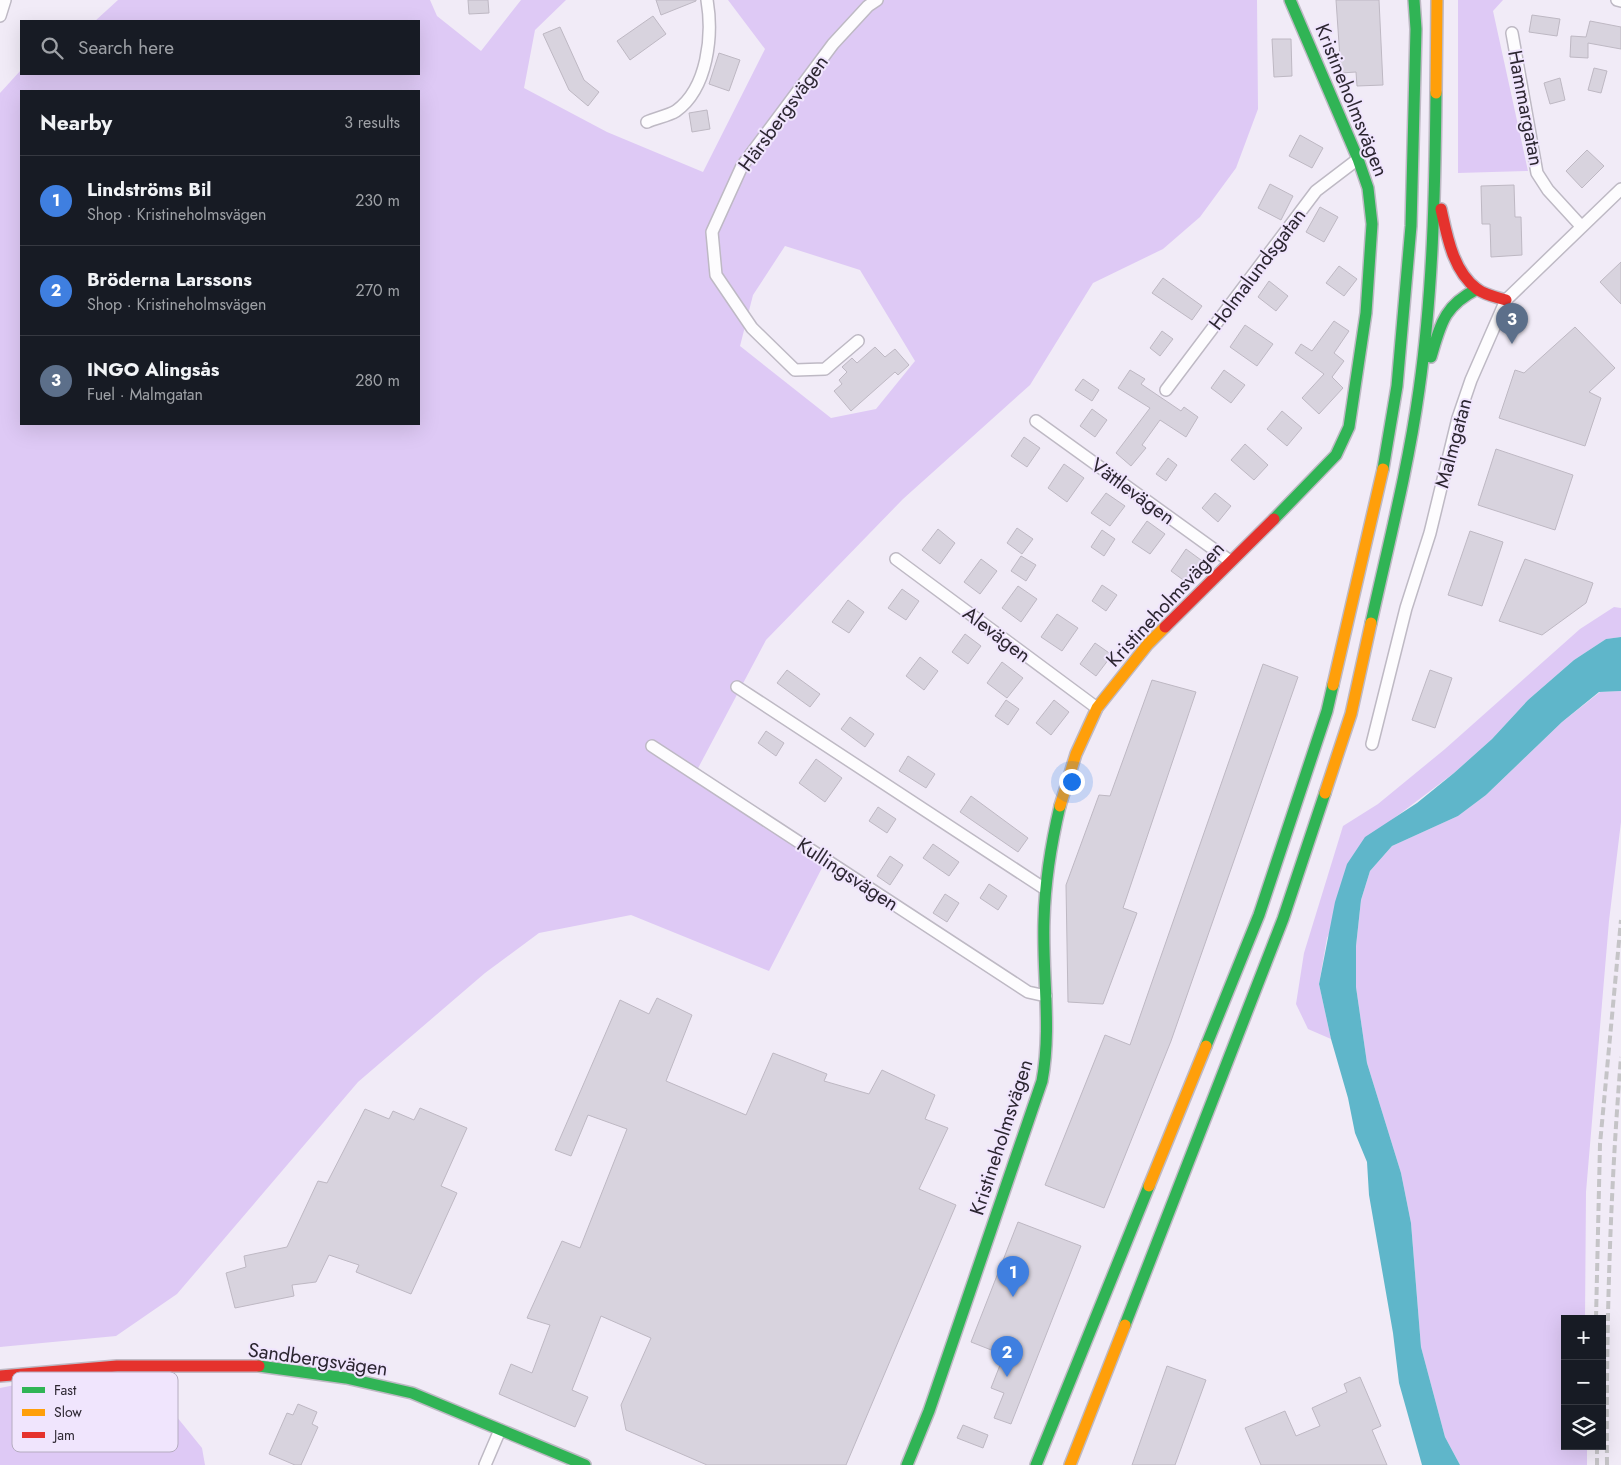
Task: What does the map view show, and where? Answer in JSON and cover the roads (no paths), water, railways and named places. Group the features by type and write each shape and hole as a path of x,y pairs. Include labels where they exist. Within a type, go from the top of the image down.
{"main road":[{"name":"Kristineholmsvägen","path":"908,1465 929,1411 1042,1081 1047,1055 1045,889 1048,855 1062,797 1076,754 1097,708 1148,644 1312,482 1336,455 1349,426 1366,313 1372,224 1368,188 1358,159 1290,0"},
{"path":"1036,1465 1259,915 1327,711 1381,484 1397,386 1410,226 1416,29 1414,0"},
{"path":"1070,1465 1283,919 1351,714 1402,490 1419,390 1431,271 1435,188 1438,0"},
{"path":"1435,188 1451,249 1477,289 1506,300"},
{"path":"1419,390 1450,305 1459,297 1477,289"},
{"name":"Sandbergsvägen","path":"47,1372 117,1366 267,1366 346,1378 412,1393 585,1465"}],"street":[{"path":"0,16 5,0"},
{"path":"647,122 676,111 697,88 706,55 711,21 706,0"},
{"name":"Härsbergsvägen","path":"858,341 825,369 795,370 752,328 716,275 712,232 742,166 833,44 868,6 877,0"},
{"path":"1617,0 1621,1"},
{"name":"Hammargatan","path":"1512,33 1537,172 1548,190 1581,226"},
{"name":"Holmalundsgatan","path":"1166,390 1316,191 1358,159"},
{"name":"Malmgatan","path":"1372,744 1406,608 1430,534 1458,418 1471,380 1506,300 1621,189"},
{"name":"Vättlevägen","path":"1036,421 1230,561"},
{"name":"Alevägen","path":"896,559 1097,708"},
{"path":"737,687 1045,889"},
{"name":"Kullingsvägen","path":"652,746 1028,992 1046,996"},
{"path":"485,1465 500,1430"}],"water":[{"path":"1621,637 1621,691 1599,692 1562,722 1486,795 1458,816 1392,846 1370,871 1361,900 1356,946 1356,987 1367,1063 1401,1173 1411,1223 1421,1347 1445,1437 1460,1465 1422,1465 1399,1383 1393,1333 1369,1195 1367,1162 1355,1133 1319,984 1335,902 1347,864 1365,837 1417,803 1454,773 1492,739 1528,700 1574,660 1606,639"}],"railway":[{"path":"1596,1315 1600,1144 1621,920"},
{"path":"1607,1465 1610,1261 1621,1057"},
{"path":"1597,1450 1597,1465"}],"place":[{"name":"INGO Alingsås","path":"1512,344"},
{"name":"Lindströms Bil","path":"1013,1297"},
{"name":"Bröderna Larssons","path":"1007,1377"}]}
